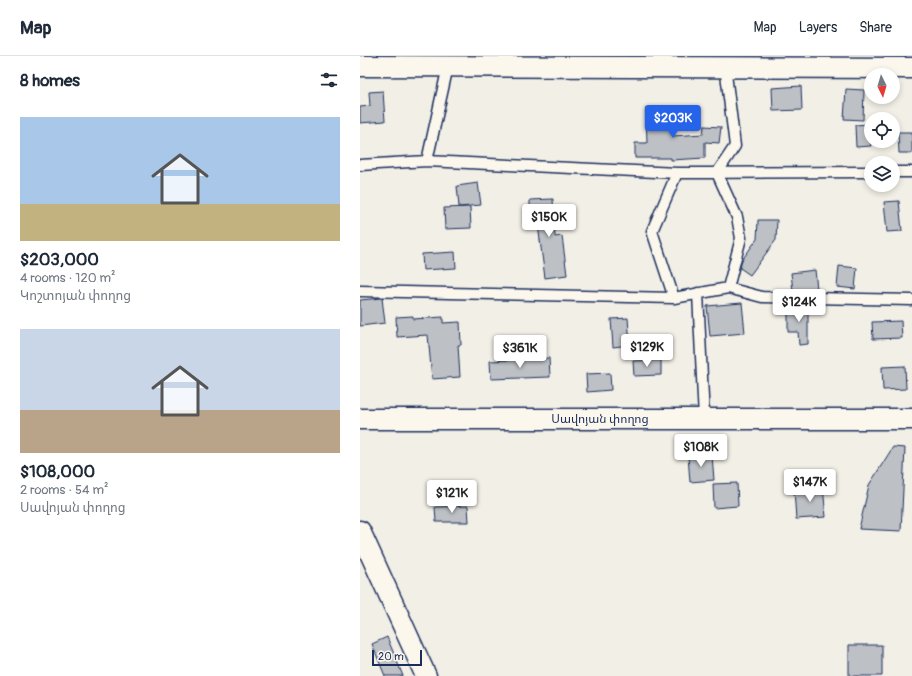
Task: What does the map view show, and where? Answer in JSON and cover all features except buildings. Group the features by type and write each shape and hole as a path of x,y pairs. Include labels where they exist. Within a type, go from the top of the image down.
{"street":[{"path":"360,66 712,62 912,68"},
{"name":"Սավոյան փողոց","path":"360,419 912,419"},
{"path":"360,531 426,676"}],"lane":[{"path":"712,62 735,146 717,173"},
{"path":"427,161 448,66"},
{"path":"360,165 427,161 677,173 864,172"},
{"path":"900,172 912,172"},
{"path":"674,298 652,230 677,173"},
{"path":"717,173 737,217 741,238 728,288"},
{"path":"360,291 674,298 728,288 762,297 912,300"},
{"path":"698,293 704,419"}]}
